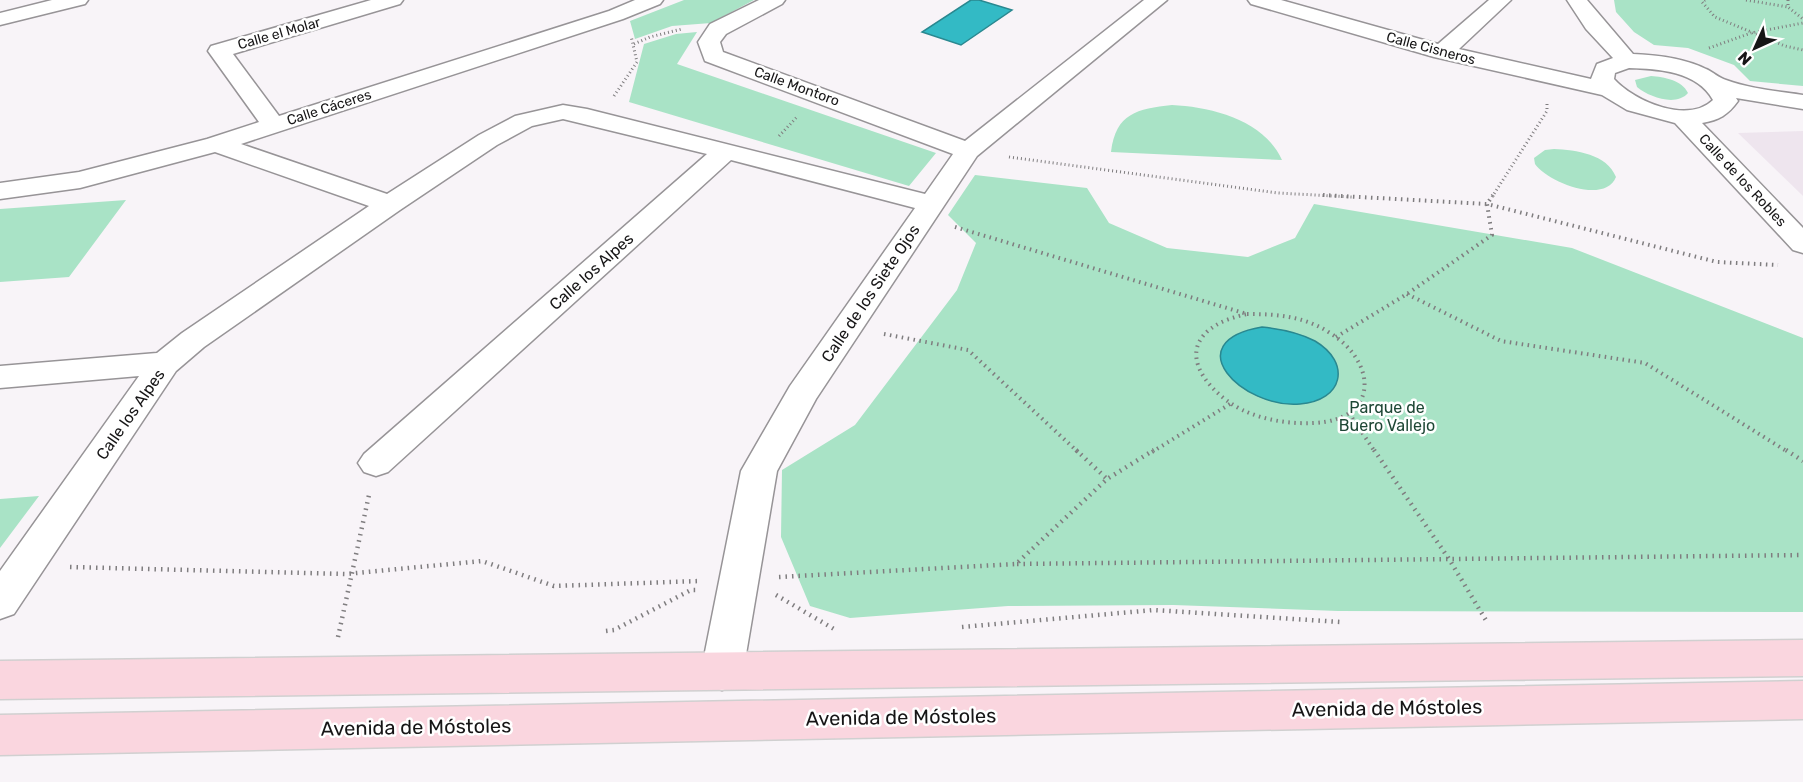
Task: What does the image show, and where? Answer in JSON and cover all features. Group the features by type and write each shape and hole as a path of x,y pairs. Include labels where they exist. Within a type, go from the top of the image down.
{"main road":[{"path":"0,680 331,651 722,672 1803,658"},
{"name":"Avenida de Móstoles","path":"0,735 1803,700"}],"street":[{"path":"0,19 78,0"},
{"name":"Calle el Molar","path":"273,125 219,51 393,0"},
{"name":"Calle Cáceres","path":"0,191 80,180 216,144 616,15 653,0"},
{"path":"718,29 775,0"},
{"name":"Calle de los Siete Ojos","path":"722,672 759,471 802,394 968,151 1157,0"},
{"name":"Calle Cisneros","path":"1258,0 1442,52 1606,89 1638,107 1682,116 1714,114 1723,109 1756,107 1803,112"},
{"path":"1442,52 1501,0"},
{"path":"1577,0 1594,24 1627,61"},
{"name":"Calle Montoro","path":"718,29 709,42 712,56 968,151"},
{"path":"1606,89 1600,81 1600,74 1604,68 1627,61 1661,64 1750,94 1803,102"},
{"path":"1705,79 1723,93 1726,101 1723,109"},
{"name":"Calle los Alpes","path":"0,602 165,363 193,340 390,204 488,140 524,121 563,112 588,117 725,152 926,211"},
{"name":"Calle de los Robles","path":"1682,116 1803,244"},
{"path":"216,144 390,204"},
{"name":"Calle los Alpes","path":"376,463 725,152"},
{"path":"0,377 165,363"}],"path":[{"path":"1705,0 1702,2 1715,17 1785,46 1803,50"},
{"path":"1746,0 1788,7 1803,21"},
{"path":"1788,0 1788,7"},
{"path":"588,117 613,98 637,62 626,21 616,15"},
{"path":"1705,79 1709,47 1751,33 1803,21"},
{"path":"634,44 672,31 696,27 718,29"},
{"path":"1336,337 1407,294 1492,235 1487,204 1547,111"},
{"path":"776,139 801,112"},
{"path":"968,151 1278,193 1487,204 1717,262 1782,266"},
{"path":"926,211 1247,314"},
{"path":"1407,294 1501,341 1645,363 1803,461"},
{"path":"1247,314 1270,314 1294,318 1336,337 1352,352 1363,368 1366,385 1361,400 1349,413 1330,421 1279,423 1254,416 1230,404 1212,389 1200,372 1196,356 1200,340 1210,328 1227,319 1247,314"},
{"path":"849,325 968,350 1107,479"},
{"path":"1016,564 1107,479 1230,404"},
{"path":"1349,413 1449,559 1493,632"},
{"path":"331,651 376,463"},
{"path":"603,632 614,630 692,590 1016,564 1803,555"},
{"path":"25,566 351,573 482,561 554,586 739,585 773,594 837,630"},
{"path":"953,627 1154,610 1353,623"},
{"path":"331,651 349,639"}],"shaded area":[{"path":"1803,131 1803,196 1738,133"}],"green space":[{"path":"684,0 754,0 711,23 672,26 635,39 630,21"},
{"path":"1614,0 1803,0 1803,86 1750,81 1734,65 1688,48 1654,45 1634,32 1616,12"},
{"path":"697,32 677,64 936,153 909,186 629,102 644,44 676,34"},
{"path":"1651,76 1677,82 1688,93 1683,97 1670,100 1655,97 1637,87 1635,80"},
{"path":"1172,105 1204,109 1235,118 1263,135 1274,146 1282,160 1111,152 1118,129 1130,115 1139,111"},
{"path":"1545,150 1581,152 1598,158 1612,169 1616,177 1610,185 1589,190 1576,188 1551,178 1535,164 1534,158"},
{"name":"Parque de Buero Vallejo","path":"975,175 1087,188 1109,223 1167,248 1248,257 1295,238 1314,204 1572,248 1803,338 1803,612 1338,611 1173,605 1008,606 850,618 810,606 781,537 782,470 855,425 957,290 976,243 948,215"},
{"path":"126,200 69,277 0,282 0,209"},
{"path":"39,496 0,548 0,499"}],"water":[{"path":"971,0 979,0 1012,10 961,45 922,32"},
{"path":"1262,327 1302,335 1327,350 1338,370 1338,380 1333,389 1326,396 1315,401 1300,404 1278,403 1240,386 1227,373 1221,359 1223,346 1236,335"}]}
